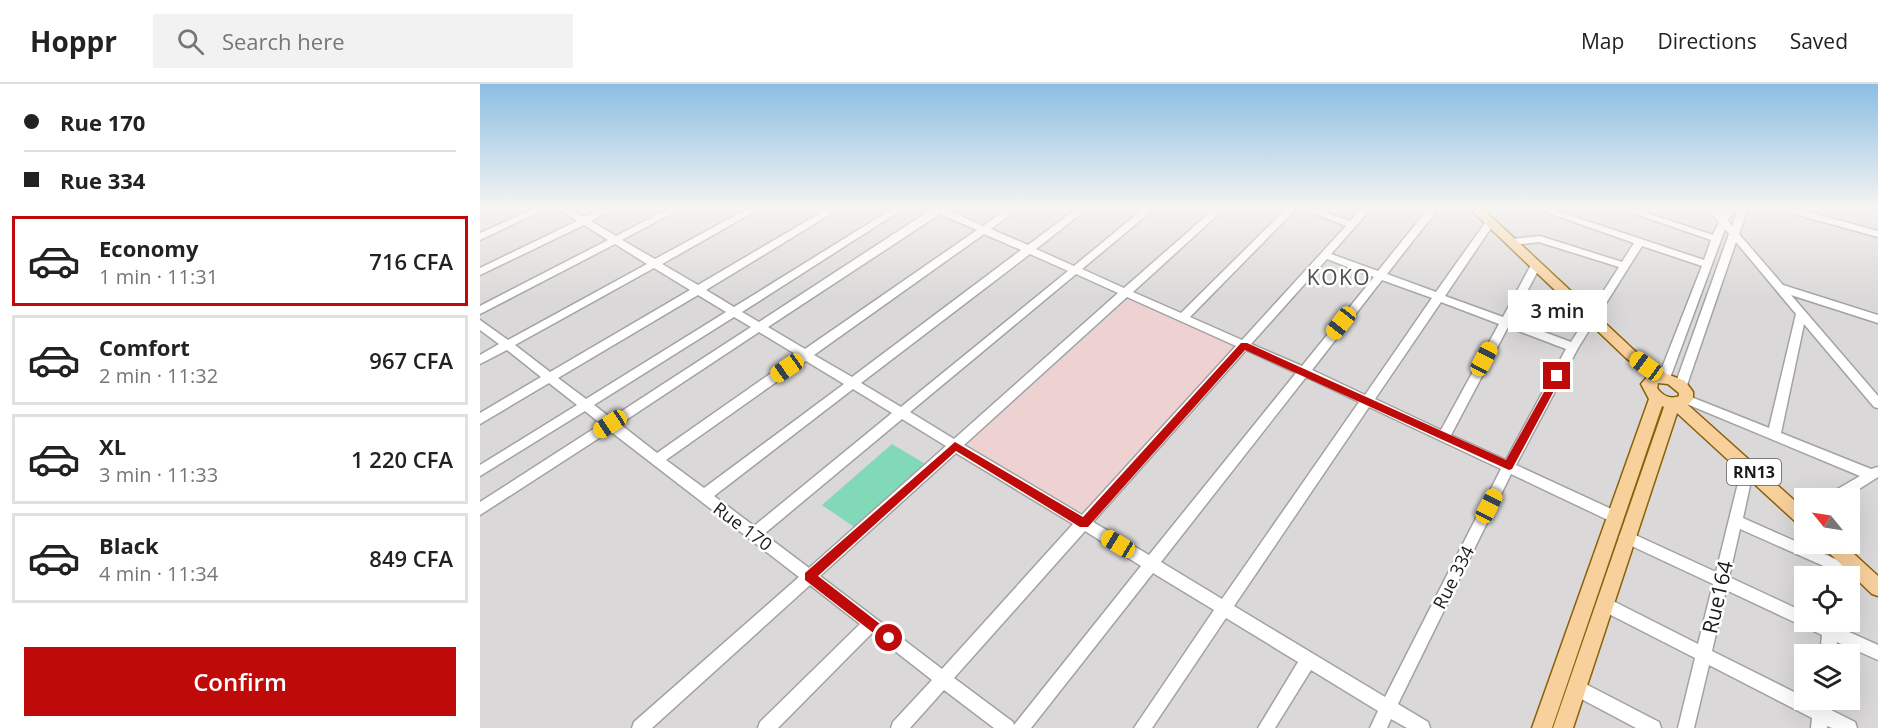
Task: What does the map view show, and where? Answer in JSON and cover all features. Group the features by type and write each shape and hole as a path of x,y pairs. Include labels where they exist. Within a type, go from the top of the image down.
{"main road":[{"name":"RN13","path":"1509,239 1794,509"},
{"path":"1542,728 1615,517 1669,390"},
{"path":"1563,728 1626,537 1669,390"},
{"path":"1836,559 1878,588"}],"street":[{"path":"480,272 547,239"},
{"path":"480,360 699,239"},
{"path":"480,419 784,239"},
{"path":"480,471 849,239"},
{"path":"480,510 893,239"},
{"path":"656,460 970,239"},
{"path":"1004,239 1303,371 1615,517"},
{"path":"704,496 1041,239"},
{"path":"754,534 1111,239"},
{"path":"640,728 1186,239"},
{"path":"1182,318 1261,239"},
{"path":"899,728 1339,239"},
{"path":"1021,728 1153,565 1303,371 1409,239"},
{"path":"1142,728 1478,239"},
{"path":"1512,242 1533,239"},
{"path":"1543,239 1626,266"},
{"path":"1631,239 1707,264"},
{"path":"1669,390 1707,264 1717,239"},
{"path":"1669,390 1732,239"},
{"path":"1738,239 1878,404"},
{"path":"480,310 615,240 1422,728"},
{"name":"Rue 334","path":"1378,728 1509,466 1573,347 1593,320 1640,242"},
{"path":"1324,255 1573,347"},
{"path":"1444,436 1536,265"},
{"path":"1779,287 1878,319"},
{"path":"1774,435 1801,313"},
{"name":"Rue 170","path":"480,324 1007,728"},
{"path":"1669,390 1774,435 1875,473"},
{"name":"Rue164","path":"1686,728 1748,467"},
{"path":"1850,488 1875,473"},
{"path":"1735,521 1836,559"},
{"path":"1626,537 1794,614"},
{"path":"1604,604 1849,728"},
{"path":"766,728 871,624"},
{"path":"1841,632 1878,653"},
{"path":"1266,728 1309,659"},
{"path":"1576,687 1653,728"}],"shaded area":[{"path":"480,239 1878,239 1878,728 480,728"},
{"path":"1131,297 1240,347 1084,518 965,446"}],"green space":[{"path":"892,444 927,465 857,529 822,505"}],"district":[{"name":"KOKO","path":"1339,277"}],"route":[{"path":"889,638 809,576 955,446 1084,524 1244,345 1509,466 1557,376"}]}
